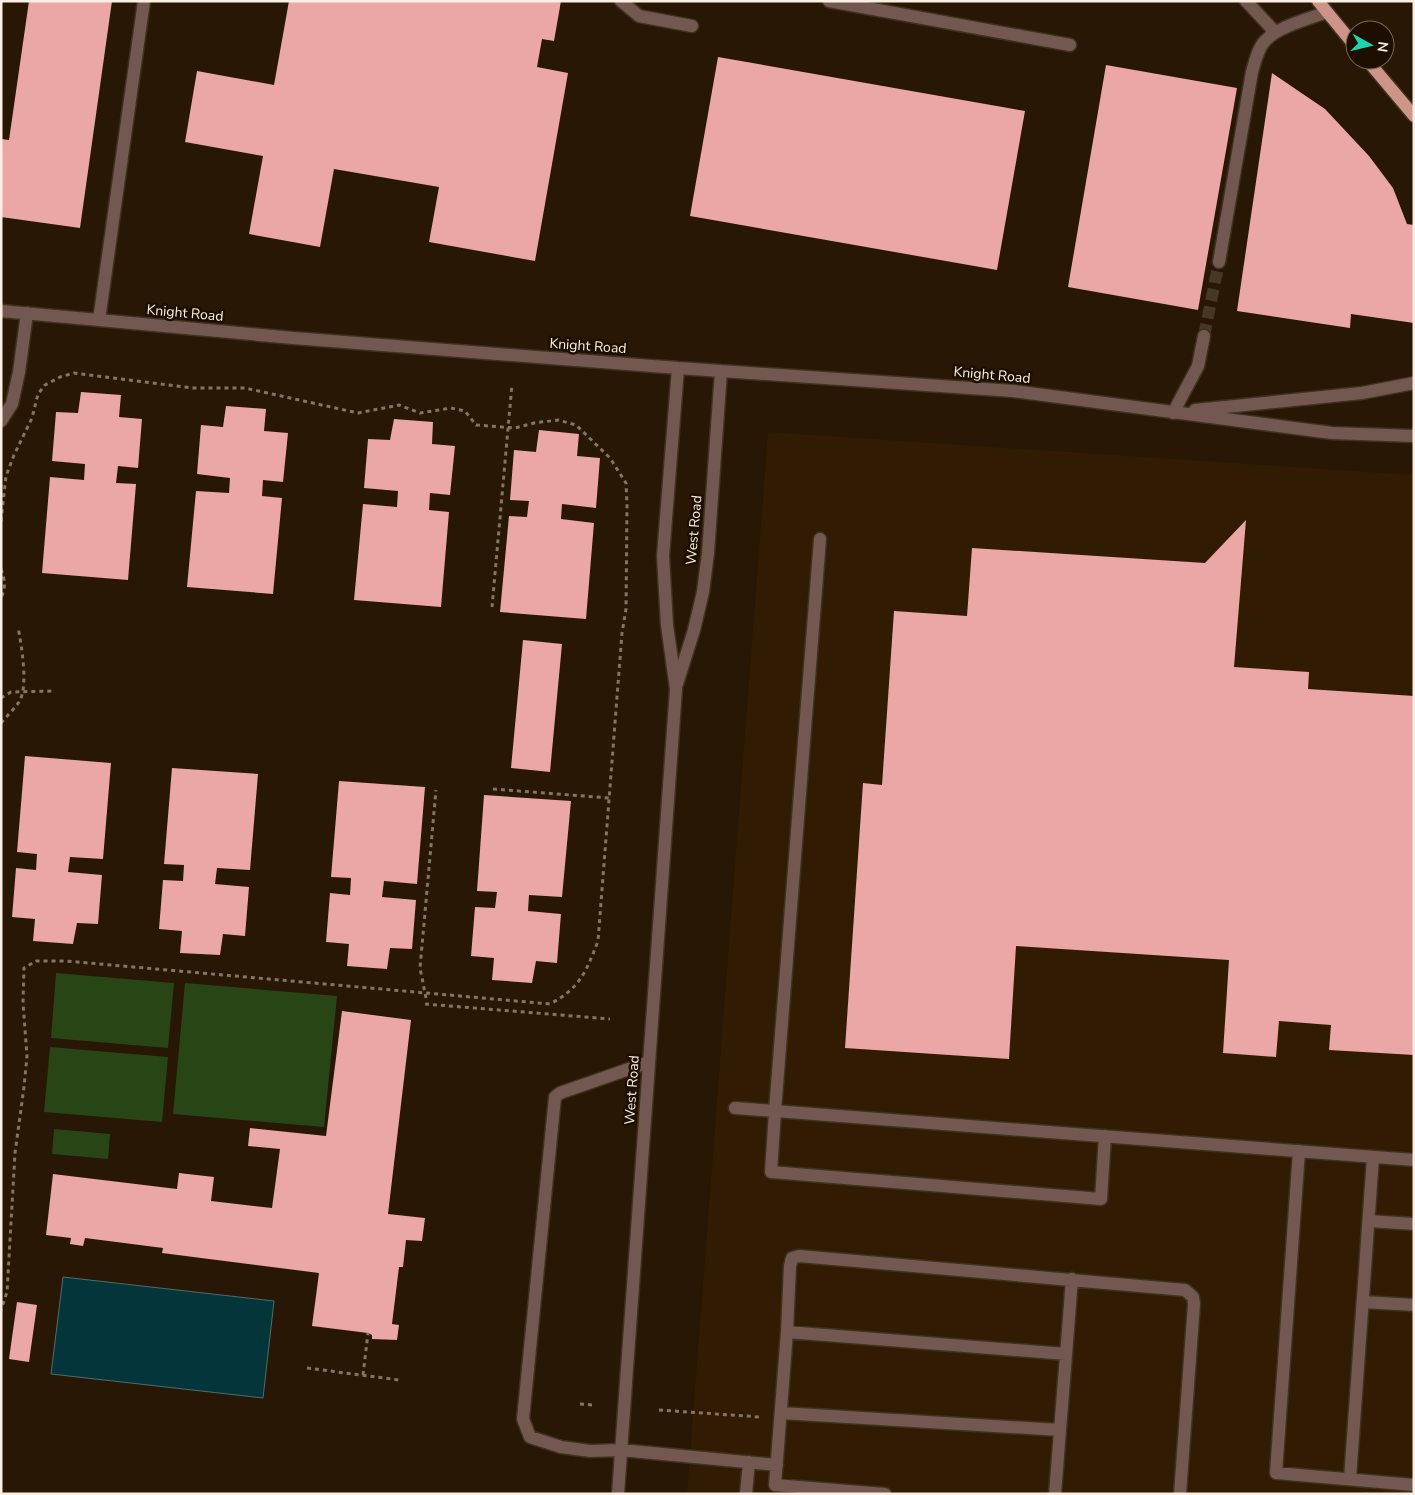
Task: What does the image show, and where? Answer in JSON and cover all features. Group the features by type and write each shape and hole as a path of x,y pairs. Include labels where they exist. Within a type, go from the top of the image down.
{"main road":[{"path":"1318,1 1345,34"},
{"path":"1375,70 1414,116"}],"street":[{"path":"99,320 144,1"},
{"path":"829,1 1070,45"},
{"path":"1246,1 1275,32"},
{"path":"626,3 639,16 692,26"},
{"path":"1219,262 1252,72 1257,55 1264,41 1275,32 1327,12"},
{"name":"Knight Road","path":"1,311 303,338 678,368 1013,391 1332,433 1414,436"},
{"path":"1,421 12,404 19,372 27,314"},
{"path":"1172,413 1198,366 1204,336"},
{"name":"West Road","path":"618,1494 676,689 667,625 663,556 678,368"},
{"name":"West Road","path":"676,689 694,630 703,592 708,553 721,371"},
{"name":"Knight Road","path":"1172,413 1362,393 1414,383"},
{"path":"820,539 775,1111 772,1172 1101,1199 1105,1136"},
{"path":"649,1062 560,1093 555,1097 523,1419 530,1437 561,1447 590,1451 621,1450 777,1465"},
{"path":"735,1108 1414,1160"},
{"path":"1299,1151 1276,1473 1414,1485"},
{"path":"1350,1480 1373,1157"},
{"path":"1369,1221 1414,1224"},
{"path":"885,1494 775,1485 792,1258 799,1256 1185,1290 1193,1297 1194,1304 1180,1494"},
{"path":"1055,1494 1072,1280"},
{"path":"1363,1302 1414,1305"},
{"path":"787,1332 1066,1354"},
{"path":"781,1413 1060,1430"},
{"path":"746,1494 749,1462"}],"path":[{"path":"1,521 6,476 32,418 38,394 45,385 60,377 74,373 192,388 245,388 358,413 399,406 420,413 451,408 464,412 476,425 515,428 534,422 558,420 576,426 610,458 626,483 627,505 626,609 622,633 598,941 577,985 563,997 550,1004 66,961 36,961 24,968 22,1003 27,1056 15,1153 8,1292 1,1310"},
{"path":"492,607 512,384"},
{"path":"1,569 5,579 5,589 1,598"},
{"path":"1,723 20,700 22,691 23,657 18,627"},
{"path":"1,698 11,692 53,691"},
{"path":"493,789 609,798"},
{"path":"426,998 420,968 436,790"},
{"path":"426,1004 610,1019"},
{"path":"363,1375 368,1333"},
{"path":"307,1368 400,1380"},
{"path":"580,1404 593,1405"},
{"path":"659,1410 739,1416"}],"shaded area":[{"path":"768,432 1414,475 1414,1494 687,1494"}],"green space":[{"path":"56,973 174,983 168,1048 51,1038"},
{"path":"185,983 337,996 324,1127 173,1114"},
{"path":"50,1047 168,1057 162,1122 44,1112"},
{"path":"54,1129 110,1134 108,1159 52,1154"}],"water":[{"path":"63,1277 274,1301 263,1398 51,1374"}],"building":[{"path":"29,1 112,1 80,228 1,217 1,139 9,140"},
{"path":"289,1 561,1 554,41 542,39 537,67 568,73 535,261 429,242 439,187 334,169 320,247 249,234 263,156 185,142 197,71 274,85"},
{"path":"718,57 1025,111 997,270 690,216"},
{"path":"1106,65 1237,88 1198,310 1068,287"},
{"path":"1272,73 1325,109 1369,156 1393,188 1407,224 1414,225 1414,323 1351,314 1350,328 1237,311"},
{"path":"81,392 121,395 119,417 142,419 138,468 118,466 116,483 136,484 128,580 42,573 50,477 84,480 85,464 52,461 56,412 78,413"},
{"path":"226,406 266,409 264,431 288,433 283,482 263,480 262,496 282,498 273,594 187,587 196,491 229,493 230,478 197,474 201,425 223,427"},
{"path":"394,419 433,422 432,444 455,446 450,495 430,493 429,510 449,512 441,607 354,600 363,504 397,507 398,491 364,488 368,439 390,440"},
{"path":"539,430 579,434 577,456 600,458 596,508 562,504 561,519 594,523 586,619 500,612 509,516 527,517 529,501 510,500 514,450 536,452"},
{"path":"1246,520 1234,667 1309,672 1308,689 1414,696 1414,1055 1329,1050 1331,1025 1279,1021 1276,1057 1223,1053 1229,960 1016,946 1009,1059 845,1048 863,783 882,785 894,611 967,616 972,548 1205,563"},
{"path":"523,640 562,644 550,772 511,768"},
{"path":"25,756 111,763 103,859 70,857 68,872 102,875 98,924 77,923 73,944 33,941 35,919 12,917 16,868 36,870 37,854 17,852"},
{"path":"172,768 258,774 250,870 217,868 215,884 249,887 245,936 223,934 220,955 180,953 182,931 159,929 163,880 183,881 184,865 164,864"},
{"path":"339,781 425,787 417,884 384,881 382,897 416,900 412,949 390,948 387,969 347,966 349,944 326,942 330,893 350,895 351,878 331,877"},
{"path":"484,795 571,801 562,897 529,895 528,911 561,914 557,963 536,961 532,983 492,980 494,958 471,956 475,907 495,908 497,892 477,891"},
{"path":"342,1011 411,1020 388,1214 425,1218 422,1241 406,1240 403,1267 399,1267 392,1324 399,1325 397,1340 372,1339 372,1335 368,1333 312,1326 319,1273 162,1253 163,1248 85,1238 83,1246 70,1244 71,1238 46,1235 53,1174 177,1189 179,1173 214,1177 211,1201 272,1208 280,1149 248,1146 250,1128 326,1136"},
{"path":"17,1302 37,1305 29,1362 9,1359"}],"tunnel":[{"path":"1204,336 1219,262"}]}
